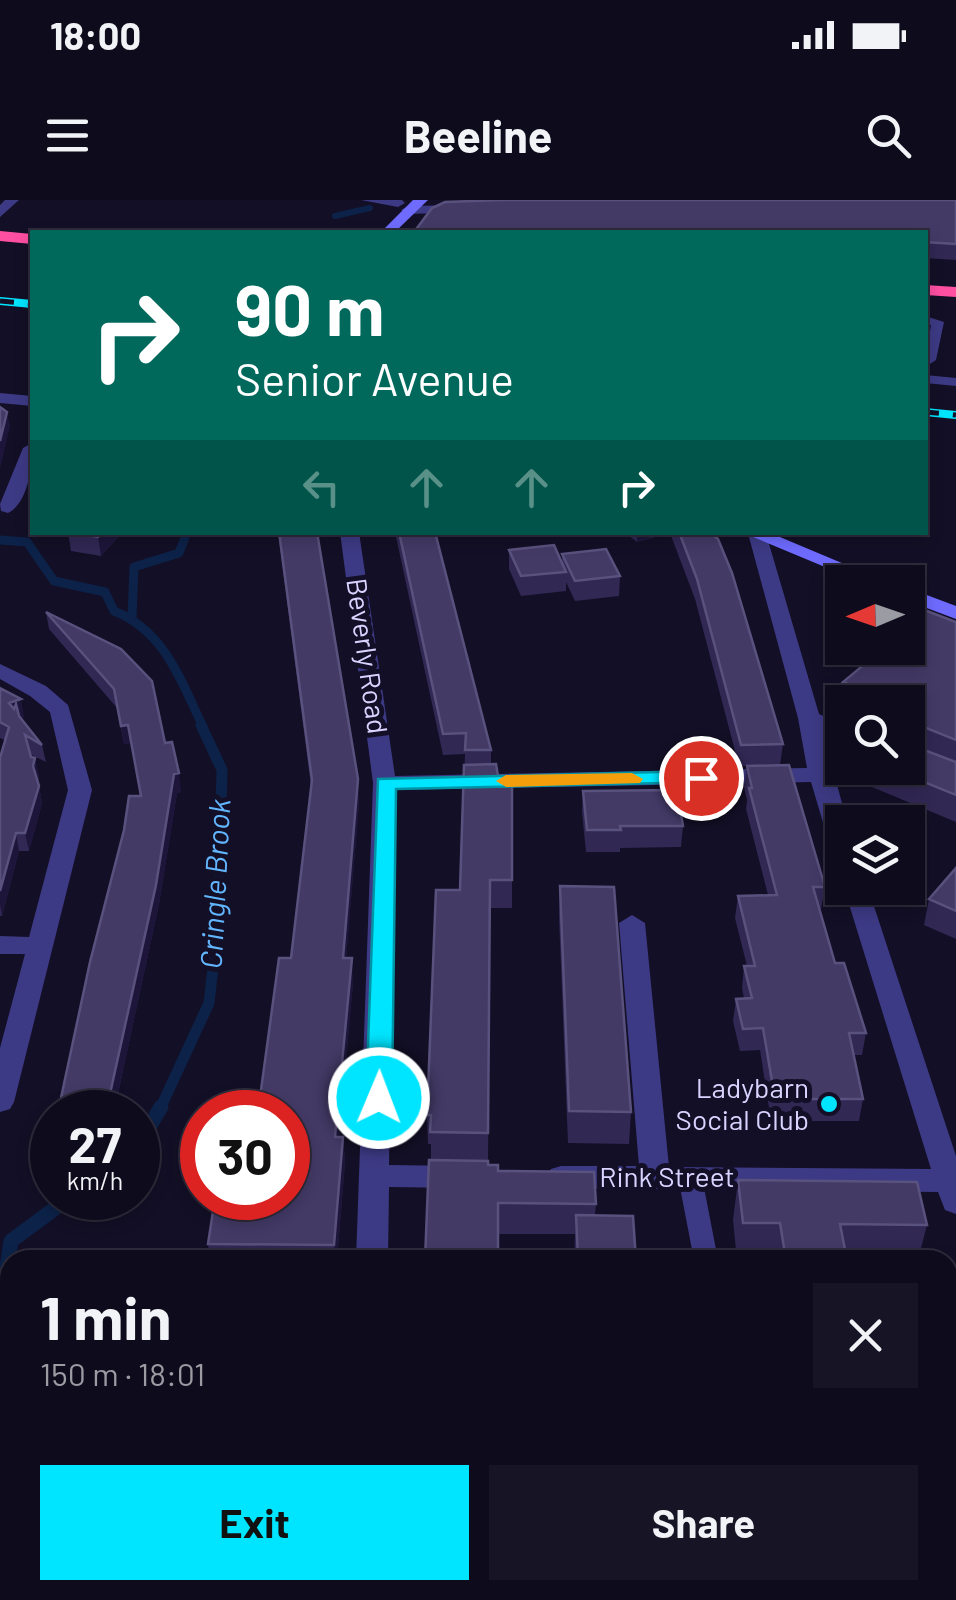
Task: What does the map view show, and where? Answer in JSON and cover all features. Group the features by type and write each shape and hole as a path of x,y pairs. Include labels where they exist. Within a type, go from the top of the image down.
{"highway":[{"path":"0,236 30,240"},
{"path":"0,250 30,254"},
{"path":"928,275 956,277"},
{"path":"928,290 956,292"}],"street":[{"path":"0,213 12,200"},
{"path":"368,200 474,209"},
{"path":"390,230 414,205"},
{"path":"403,230 414,205"},
{"path":"0,398 30,401"},
{"path":"8,507 30,453"},
{"name":"Beverly Road","path":"349,535 385,783 373,1250"},
{"path":"754,535 833,565"},
{"path":"754,535 809,718 829,805"},
{"path":"925,601 956,613"},
{"path":"0,670 38,691 60,710 80,790 0,1102"},
{"path":"809,718 825,725"},
{"path":"385,783 820,775"},
{"path":"862,905 954,1187"},
{"path":"632,923 655,1177"},
{"path":"0,945 41,946"},
{"path":"377,1176 496,1177"},
{"name":"Rink Street","path":"536,1177 690,1177 954,1187"}],"lane":[{"path":"928,320 938,322 928,360"},
{"path":"928,379 956,382"},
{"path":"690,1177 704,1250"}],"building":[{"path":"956,200 956,244 928,242 928,230 416,230 432,208 445,202"},
{"path":"0,407 7,412 0,441"},
{"path":"279,535 317,535 358,779 343,958 352,958 335,1137 343,1137 334,1245 208,1244 212,1220 310,1220 310,1090 261,1090 279,958 291,958 312,780"},
{"path":"400,535 436,535 491,750 465,750 466,733 443,734"},
{"path":"680,535 713,535 718,539 732,573 783,744 741,745 697,579"},
{"path":"554,545 566,572 521,576 509,550"},
{"path":"606,549 620,576 575,581 562,554"},
{"path":"46,612 121,649 152,681 165,743 172,742 179,773 174,774 156,885 111,1090 63,1090 129,796 141,796 128,725 121,726 114,689"},
{"path":"925,613 956,622 956,740 925,727 925,685 843,682 864,665 925,665"},
{"path":"0,688 21,699 9,703 14,709 16,704 19,716 42,745 25,735 31,757 35,758 33,766 39,786 25,833 16,833 0,891 0,758 9,727 0,722"},
{"path":"925,750 956,762 956,795 925,782"},
{"path":"496,764 498,776 512,776 512,880 490,880 488,1133 430,1132 431,1115 427,1115 436,890 460,890 464,765"},
{"path":"789,765 825,887 813,887 835,963 844,963 866,1033 849,1033 863,1099 775,1099 763,1028 743,1029 736,999 752,998 744,966 755,966 738,896 777,895 749,788 747,766"},
{"path":"677,790 683,826 587,830 583,791"},
{"path":"956,868 956,911 929,899"},
{"path":"560,886 614,887 631,1112 569,1111"},
{"path":"429,1160 488,1161 488,1165 498,1165 498,1171 594,1172 596,1204 498,1203 498,1250 425,1250"},
{"path":"738,1180 917,1182 927,1225 840,1224 845,1250 784,1250 780,1223 743,1223"},
{"path":"576,1215 633,1216 635,1250 578,1250"}],"waterway":[{"path":"335,216 370,208"},
{"path":"132,618 134,567 179,553 186,535"},
{"name":"Cringle Brook","path":"0,540 27,542 54,581 105,592 114,611 132,620 159,644 179,675 203,727"},
{"name":"Cringle Brook","path":"161,1108 209,1003 218,922 222,770 201,725"},
{"name":"Cringle Brook","path":"10,1250 11,1241 39,1220"}],"railway":[{"path":"0,301 30,304"},
{"path":"928,412 956,415"}],"slow traffic":[{"path":"506,781 632,779"}],"place":[{"name":"Ladybarn Social Club","path":"829,1104"}],"route":[{"path":"379,1098 385,783 701,778"}]}
